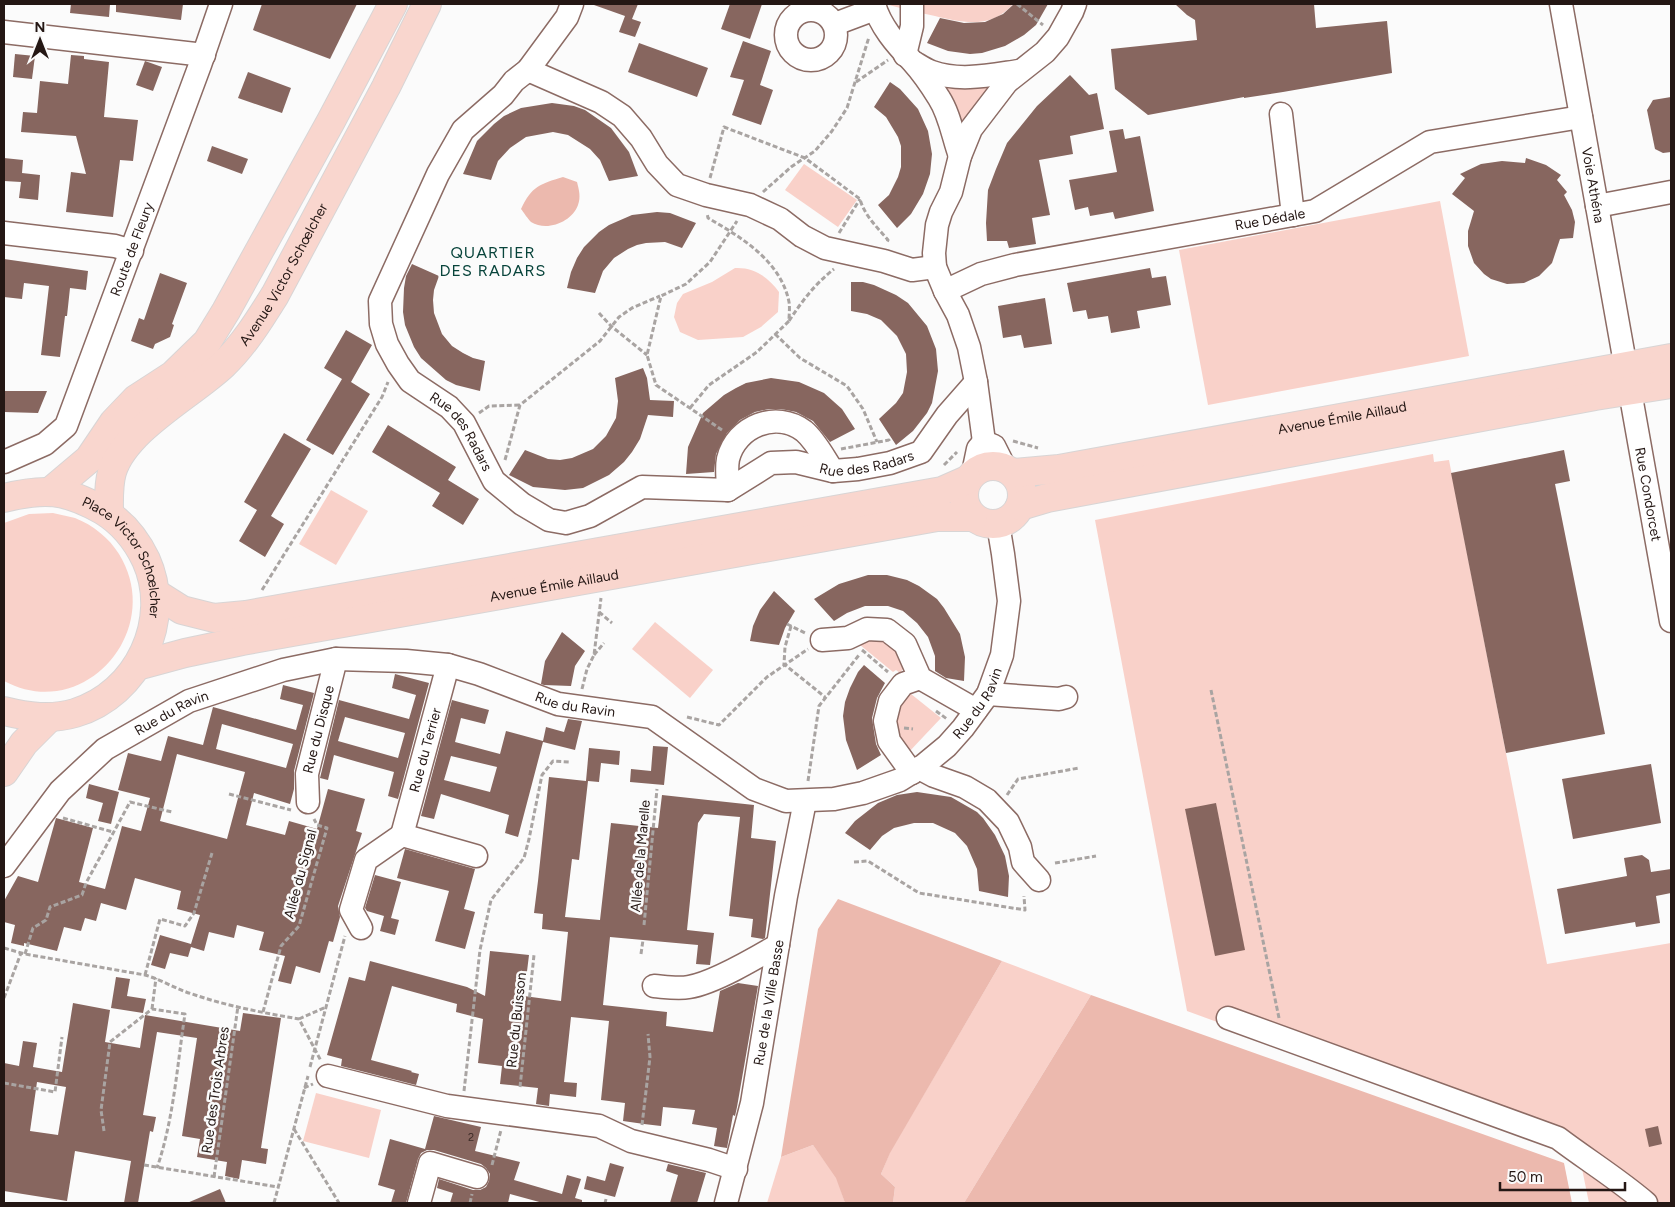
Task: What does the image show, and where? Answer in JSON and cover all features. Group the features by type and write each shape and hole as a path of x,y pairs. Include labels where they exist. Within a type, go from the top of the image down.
{"main road":[{"path":"52,491 90,459 114,422 136,400 173,375 207,342 322,138 393,4"},
{"name":"Avenue Victor Schœlcher","path":"110,514 109,494 112,472 124,450 149,423 224,364 262,316 386,87 427,4"},
{"name":"Avenue Émile Aillaud","path":"1020,506 1047,498 1628,378 1671,358"},
{"name":"Avenue Émile Aillaud","path":"1009,470 1059,469 1628,378 1671,384"},
{"path":"996,465 1009,470 1022,488 1020,506 1015,515 1007,521 985,520 967,509 964,489 970,476 988,466 996,465"},
{"name":"Avenue Émile Aillaud","path":"155,593 182,610 214,618 246,615 942,492 970,476"},
{"name":"Place Victor Schœlcher","path":"4,498 29,492 52,491 83,499 110,514 126,528 140,547 150,569 155,593 156,612 153,631 137,666 120,687 99,702 75,713 50,717 25,716 4,710"},
{"name":"Avenue Émile Aillaud","path":"137,666 185,653 261,637 928,519 985,520"},
{"path":"4,772 24,743 50,717"}],"street":[{"name":"Route de Fleury","path":"4,462 45,444 66,426 204,55 221,4"},
{"name":"Rue des Radars","path":"572,4 567,17 528,70 463,130 438,174 380,302 381,324 387,344 398,364 410,381 449,407 464,423 494,481 522,504 549,520 566,523 590,516 642,487 728,490 771,463 796,462 833,471 890,463 920,452 947,415 976,382"},
{"path":"908,58 912,26 912,4"},
{"path":"984,442 969,347 958,315 945,292 935,267 934,253 937,225 951,192 960,156 971,129 1007,82 1045,52 1058,37 1075,4"},
{"name":"Voie Athéna","path":"1567,4 1581,117 1628,378"},
{"path":"801,7 816,9 827,14 835,24 837,36 834,48 825,57 813,60 801,58 791,51 786,40 786,27 801,7"},
{"path":"835,24 876,11 890,36 940,100 960,156"},
{"path":"4,32 204,55"},
{"path":"908,58 930,72 953,77 989,76 1019,71"},
{"path":"528,70 601,102 622,116 641,138 657,164 677,185 750,205 780,220 802,236 825,248 884,261 912,270 935,267"},
{"path":"1281,114 1293,215"},
{"name":"Rue Dédale","path":"945,292 981,274 1014,265 1315,211 1430,142 1581,117"},
{"path":"1597,206 1671,192"},
{"path":"4,233 115,246 132,251"},
{"name":"Rue Condorcet","path":"1628,378 1671,621"},
{"path":"728,490 728,460 735,441 746,429 766,422 791,424 804,431 833,471"},
{"path":"984,442 994,446 1009,470"},
{"path":"970,476 978,448 984,442"},
{"name":"Rue du Ravin","path":"4,866 60,791 105,749 189,700 283,670 336,659 406,661 448,665 482,675 558,704 652,717 754,789 786,800 834,799 863,793 900,780 947,746 982,702 1002,655 1009,601 1003,554 985,520"},
{"path":"822,640 848,638 867,629 887,630 905,644 912,681"},
{"name":"Rue du Disque","path":"301,806 336,659"},
{"name":"Rue du Terrier","path":"402,835 448,665"},
{"path":"912,681 982,702 1066,698"},
{"path":"912,681 890,701 885,721 889,741 916,770 965,787 987,800 1008,822 1020,847 1031,888"},
{"name":"Rue de la Ville Basse","path":"726,1203 752,1104 798,830 805,801"},
{"path":"361,928 352,910 366,860 402,835 476,856"},
{"path":"654,986 691,987 726,972 778,945"},
{"path":"1228,1018 1558,1138 1617,1179 1646,1203"},
{"path":"328,1076 448,1106 599,1126 631,1141 709,1160 736,1169"},
{"path":"419,1203 430,1163 477,1177"}],"path":[{"path":"1017,4 1058,37"},
{"path":"464,423 489,406 520,405 587,352 619,317 632,308 686,284 710,262 730,230 750,205 791,167 815,151 832,131 847,108 876,11"},
{"path":"855,82 886,61 908,58"},
{"path":"789,321 789,303 783,285 769,262 730,230 708,218 706,194 724,127 805,158 860,199 862,207 870,219 888,240 884,261"},
{"path":"690,408 709,385 757,352 789,321 803,299 845,253 840,231 860,199"},
{"path":"660,296 648,356 656,384 732,436 735,441"},
{"path":"599,313 611,326 648,356"},
{"path":"775,334 800,358 847,386 863,409 877,442"},
{"path":"257,598 382,397 389,378 398,364"},
{"path":"494,481 504,465 520,405"},
{"path":"594,655 602,593"},
{"path":"599,612 612,623"},
{"path":"784,664 785,647 791,626"},
{"path":"684,716 719,726 767,677 822,640"},
{"path":"578,707 587,669 594,655 604,643"},
{"path":"856,645 912,681"},
{"path":"805,801 819,706 862,650"},
{"path":"784,664 826,697"},
{"path":"1210,690 1283,1038"},
{"path":"462,1107 480,950 491,900 524,858 542,775 553,761 570,762"},
{"path":"994,808 1009,793 1018,779 1080,768"},
{"name":"Allée de la Marelle","path":"644,925 657,789"},
{"path":"229,794 301,806"},
{"path":"4,998 33,928 46,920 50,907 82,895 86,883 130,802 172,812"},
{"name":"Allée du Signal","path":"263,1012 281,946 299,926 327,828 317,825 301,806"},
{"path":"43,813 114,832"},
{"path":"145,975 160,919 185,926 194,913 212,853"},
{"path":"1055,862 1096,856"},
{"path":"854,862 868,861 920,893 1025,910 1031,888"},
{"path":"274,1203 344,937 361,928"},
{"path":"642,954 643,940"},
{"path":"4,948 23,954 145,975 192,994 299,1019 326,1006"},
{"name":"Rue du Buisson","path":"520,1087 534,955"},
{"path":"152,1009 156,978"},
{"name":"Rue des Trois Arbres","path":"214,1177 238,1006"},
{"path":"104,1131 101,1110 110,1042 152,1009 185,1014 174,1105 157,1168"},
{"path":"299,1019 328,1076"},
{"path":"638,1143 650,1057 648,1034"},
{"path":"4,1083 55,1092 62,1037"},
{"path":"294,1128 339,1203"},
{"path":"144,1165 278,1187"}],"shaded area":[{"path":"889,4 1013,4 1005,12 986,21 966,22 946,19"},
{"path":"936,79 990,85 963,128"},
{"path":"804,164 857,200 838,227 785,190"},
{"path":"563,177 577,182 579,199 575,211 558,224 544,226 531,222 521,209 529,195 543,184"},
{"path":"1440,201 1469,356 1208,405 1179,250"},
{"path":"735,268 754,271 770,282 779,292 778,312 761,327 743,337 698,340 680,332 674,317 677,303 683,294 712,282"},
{"path":"1433,454 1434,462 1449,460 1547,964 1671,943 1671,1203 1589,1203 1579,1154 1187,1011 1095,520"},
{"path":"331,490 368,511 336,565 299,544"},
{"path":"53,513 75,518 88,524 105,537 115,548 131,583 132,612 124,639 109,662 88,680 62,690 34,691 4,681 4,523 29,514"},
{"path":"655,622 713,670 690,698 632,649"},
{"path":"894,639 906,671 903,669 900,673 896,670 893,672 854,640"},
{"path":"906,690 941,718 907,754 892,724"},
{"path":"838,899 1002,961 890,1153 881,1174 895,1187 893,1203 845,1203 836,1178 813,1145 781,1157 818,929"},
{"path":"1002,961 1091,995 964,1203 893,1203 895,1187 881,1174 890,1152"},
{"path":"1091,995 1564,1163 1572,1203 964,1203"},
{"path":"316,1093 381,1110 369,1158 303,1141"},
{"path":"813,1145 837,1178 845,1203 767,1203 781,1157"}],"building":[{"path":"71,4 110,4 109,17 70,13"},
{"path":"116,4 183,4 181,20 116,12"},
{"path":"262,4 357,4 330,59 253,30"},
{"path":"595,4 638,4 632,19 641,22 635,37 619,32 625,16"},
{"path":"730,4 762,4 750,39 721,29"},
{"path":"1014,4 1048,4 1036,25 1024,35 1005,46 982,53 970,54 948,51 927,43 940,18 964,23 985,22 1003,14"},
{"path":"1175,4 1314,4 1316,28 1387,21 1392,73 1148,115 1115,89 1111,49 1197,40 1195,20"},
{"path":"743,41 771,51 760,85 773,90 761,125 732,115 744,80 730,77"},
{"path":"639,43 708,68 697,97 628,72"},
{"path":"15,54 35,56 32,79 13,77"},
{"path":"71,55 84,56 84,59 109,62 104,117 138,120 133,161 120,160 113,217 66,212 71,172 86,174 76,136 21,132 23,112 37,113 40,81 68,84"},
{"path":"145,61 162,67 153,91 136,85"},
{"path":"248,72 291,88 282,113 238,98"},
{"path":"1070,75 1089,95 1097,93 1104,129 1070,136 1073,154 1039,160 1050,215 1032,218 1036,244 1009,248 1007,241 987,241 988,190 1007,143 1037,106"},
{"path":"890,82 900,89 918,109 928,131 932,154 930,174 923,194 911,214 897,228 878,205 889,195 901,167 901,146 898,137 886,117 874,107"},
{"path":"1671,97 1671,152 1663,153 1655,149 1647,110 1653,100"},
{"path":"552,103 574,106 585,110 611,128 629,152 638,176 609,181 600,160 590,149 568,135 553,132 526,137 510,148 498,161 491,180 463,174 477,141 504,116 521,108"},
{"path":"1123,129 1125,139 1140,136 1154,211 1115,219 1113,212 1090,216 1088,207 1075,210 1069,180 1117,172 1109,131"},
{"path":"212,146 248,159 242,174 207,161"},
{"path":"4,158 23,160 22,173 40,175 38,200 19,198 21,182 4,181"},
{"path":"1526,158 1546,165 1561,175 1557,180 1567,192 1564,195 1572,210 1575,222 1573,238 1560,239 1552,263 1539,276 1524,283 1507,284 1491,279 1474,263 1468,246 1468,231 1474,211 1452,194 1465,178 1460,174 1481,164 1502,161 1525,163"},
{"path":"657,212 670,213 696,223 682,248 665,242 637,245 614,258 603,271 595,293 567,288 577,258 584,247 599,232 609,225 632,215"},
{"path":"4,259 88,271 86,290 70,288 60,357 41,355 49,286 24,283 22,299 4,297"},
{"path":"412,264 439,276 433,300 434,313 442,334 452,346 463,353 485,361 480,391 456,385 446,380 421,358 414,347 405,325 403,312 406,276"},
{"path":"1150,268 1152,278 1166,276 1171,305 1137,311 1140,328 1111,333 1108,316 1088,319 1086,310 1073,312 1067,283"},
{"path":"160,273 187,283 172,324 174,325 170,337 155,344 153,349 131,341 139,318 144,320"},
{"path":"851,282 863,282 874,285 908,303 927,326 936,349 938,371 932,403 913,431 896,445 879,419 896,403 903,393 907,372 906,354 897,336 881,320 867,314 851,311"},
{"path":"1045,298 1052,344 1024,348 1021,335 1003,338 998,306"},
{"path":"346,330 372,345 351,382 370,394 333,455 306,440 342,379 324,368"},
{"path":"643,368 647,378 650,400 674,401 673,417 648,415 640,439 632,452 609,475 583,488 565,490 533,487 509,475 525,450 548,459 560,460 572,458 593,449 606,436 616,418 618,401 615,378"},
{"path":"771,378 799,382 824,393 842,409 855,429 830,442 813,421 796,412 769,409 755,412 740,420 727,433 716,454 714,472 686,474 688,447 703,413 724,395 736,388 746,383"},
{"path":"4,391 47,391 38,413 4,412"},
{"path":"388,425 456,467 448,480 479,499 463,525 432,506 440,493 372,452"},
{"path":"284,433 311,449 271,516 284,524 265,557 239,541 257,510 244,502"},
{"path":"1564,450 1570,481 1555,484 1605,734 1506,753 1451,473"},
{"path":"868,575 887,575 907,580 937,599 960,634 965,657 964,681 946,678 935,671 935,656 928,637 917,623 903,611 888,606 865,606 847,613 834,621 814,599 839,584"},
{"path":"774,591 795,611 785,628 779,645 750,641 753,626 760,610"},
{"path":"562,632 585,651 575,666 571,686 541,684 545,661"},
{"path":"864,665 885,683 877,698 872,718 876,744 881,755 857,770 846,740 843,716 850,688"},
{"path":"395,674 429,683 398,799 388,796 394,772 334,755 328,780 320,778 339,700 409,719 416,695 392,688","holes":["345,717 405,733 398,758 338,741"]},
{"path":"283,685 314,693 294,771 294,789 290,804 254,793 246,825 285,835 289,821 317,829 328,789 365,799 356,831 362,833 338,906 340,917 333,942 329,941 320,973 296,966 291,984 278,981 285,956 259,950 264,932 237,925 234,938 209,932 204,951 191,947 188,957 170,953 165,969 151,965 160,935 191,944 200,915 177,909 181,891 135,878 126,910 101,903 96,921 85,918 81,931 64,927 57,951 24,943 24,946 11,943 15,925 4,922 4,901 18,876 38,882 56,818 93,828 79,882 105,889 122,826 141,831 150,798 118,790 128,753 161,761 168,736 203,745 213,707 296,730 303,705 280,699","holes":["222,724 293,744 286,768 216,749","177,754 245,772 227,839 160,821"]},
{"path":"452,700 489,710 485,724 461,718 455,742 500,754 506,731 543,741 546,727 564,732 568,719 582,721 575,750 543,742 518,837 505,833 509,815 441,794 434,819 421,816","holes":["451,756 497,767 490,792 444,780"]},
{"path":"653,746 668,747 664,785 630,782 631,769 651,771"},
{"path":"589,748 620,751 619,765 601,763 599,782 588,781 579,860 572,859 565,917 600,920 611,823 658,828 662,795 754,805 751,838 776,841 765,938 751,937 753,919 729,916 740,817 704,814 698,823 687,930 714,933 710,965 696,964 698,945 610,937 603,1005 667,1012 666,1026 713,1032 720,991 738,983 758,986 737,1107 735,1116 733,1115 727,1148 714,1146 717,1128 692,1124 695,1110 663,1107 661,1126 623,1121 625,1103 601,1100 609,1021 571,1017 564,1082 577,1083 576,1097 550,1094 549,1106 536,1104 538,1088 500,1084 502,1066 478,1063 483,1019 456,1012 457,1004 392,986 371,1060 419,1074 416,1085 341,1066 342,1059 327,1055 349,977 365,981 370,961 467,987 485,996 490,951 529,955 524,996 561,1001 568,932 542,929 543,914 534,913 549,777 586,781"},
{"path":"1651,764 1661,823 1573,839 1562,779"},
{"path":"89,784 119,792 111,824 98,821 103,803 86,798"},
{"path":"917,792 951,797 977,812 983,818 995,835 1005,856 1009,876 1008,897 979,891 977,869 967,846 955,833 933,823 914,823 894,828 882,836 870,850 845,833 855,821 878,803 897,795"},
{"path":"1216,803 1245,950 1215,956 1185,809"},
{"path":"405,849 475,869 464,909 475,912 465,949 435,941 449,891 397,878"},
{"path":"1642,855 1649,860 1651,872 1671,869 1671,893 1656,896 1660,923 1636,927 1635,922 1565,934 1557,889 1627,876 1624,858"},
{"path":"375,875 401,882 391,918 399,920 395,935 380,931 384,916 367,911 365,908"},
{"path":"116,977 130,979 127,996 146,999 143,1013 111,1008"},
{"path":"73,1003 110,1010 105,1042 140,1048 145,1015 240,1031 243,1013 281,1018 261,1148 268,1149 266,1164 242,1160 239,1179 225,1176 227,1162 197,1157 200,1139 182,1136 197,1038 157,1032 143,1115 156,1117 153,1132 150,1131 138,1203 124,1203 131,1161 75,1151 67,1201 4,1191 4,1063 19,1066 23,1041 37,1043 33,1067 62,1072","holes":["37,1082 66,1087 58,1135 30,1131"]},
{"path":"434,1116 481,1127 475,1151 520,1162 514,1180 562,1194 567,1175 581,1179 575,1198 582,1200 582,1203 543,1203 510,1194 508,1203 450,1203 453,1193 437,1188 439,1179 473,1190 480,1190 486,1187 490,1174 481,1164 434,1150 427,1150 421,1153 418,1159 406,1203 391,1203 395,1190 378,1185 390,1139 425,1149"},
{"path":"1658,1126 1662,1144 1649,1147 1645,1129"},
{"path":"610,1163 624,1167 615,1197 584,1189 587,1176 605,1181"},
{"path":"668,1164 706,1173 697,1203 670,1203 678,1175 666,1171"},
{"path":"220,1189 226,1203 187,1203"}],"district":[{"name":"QUARTIER DES RADARS","path":"493,261"}]}
